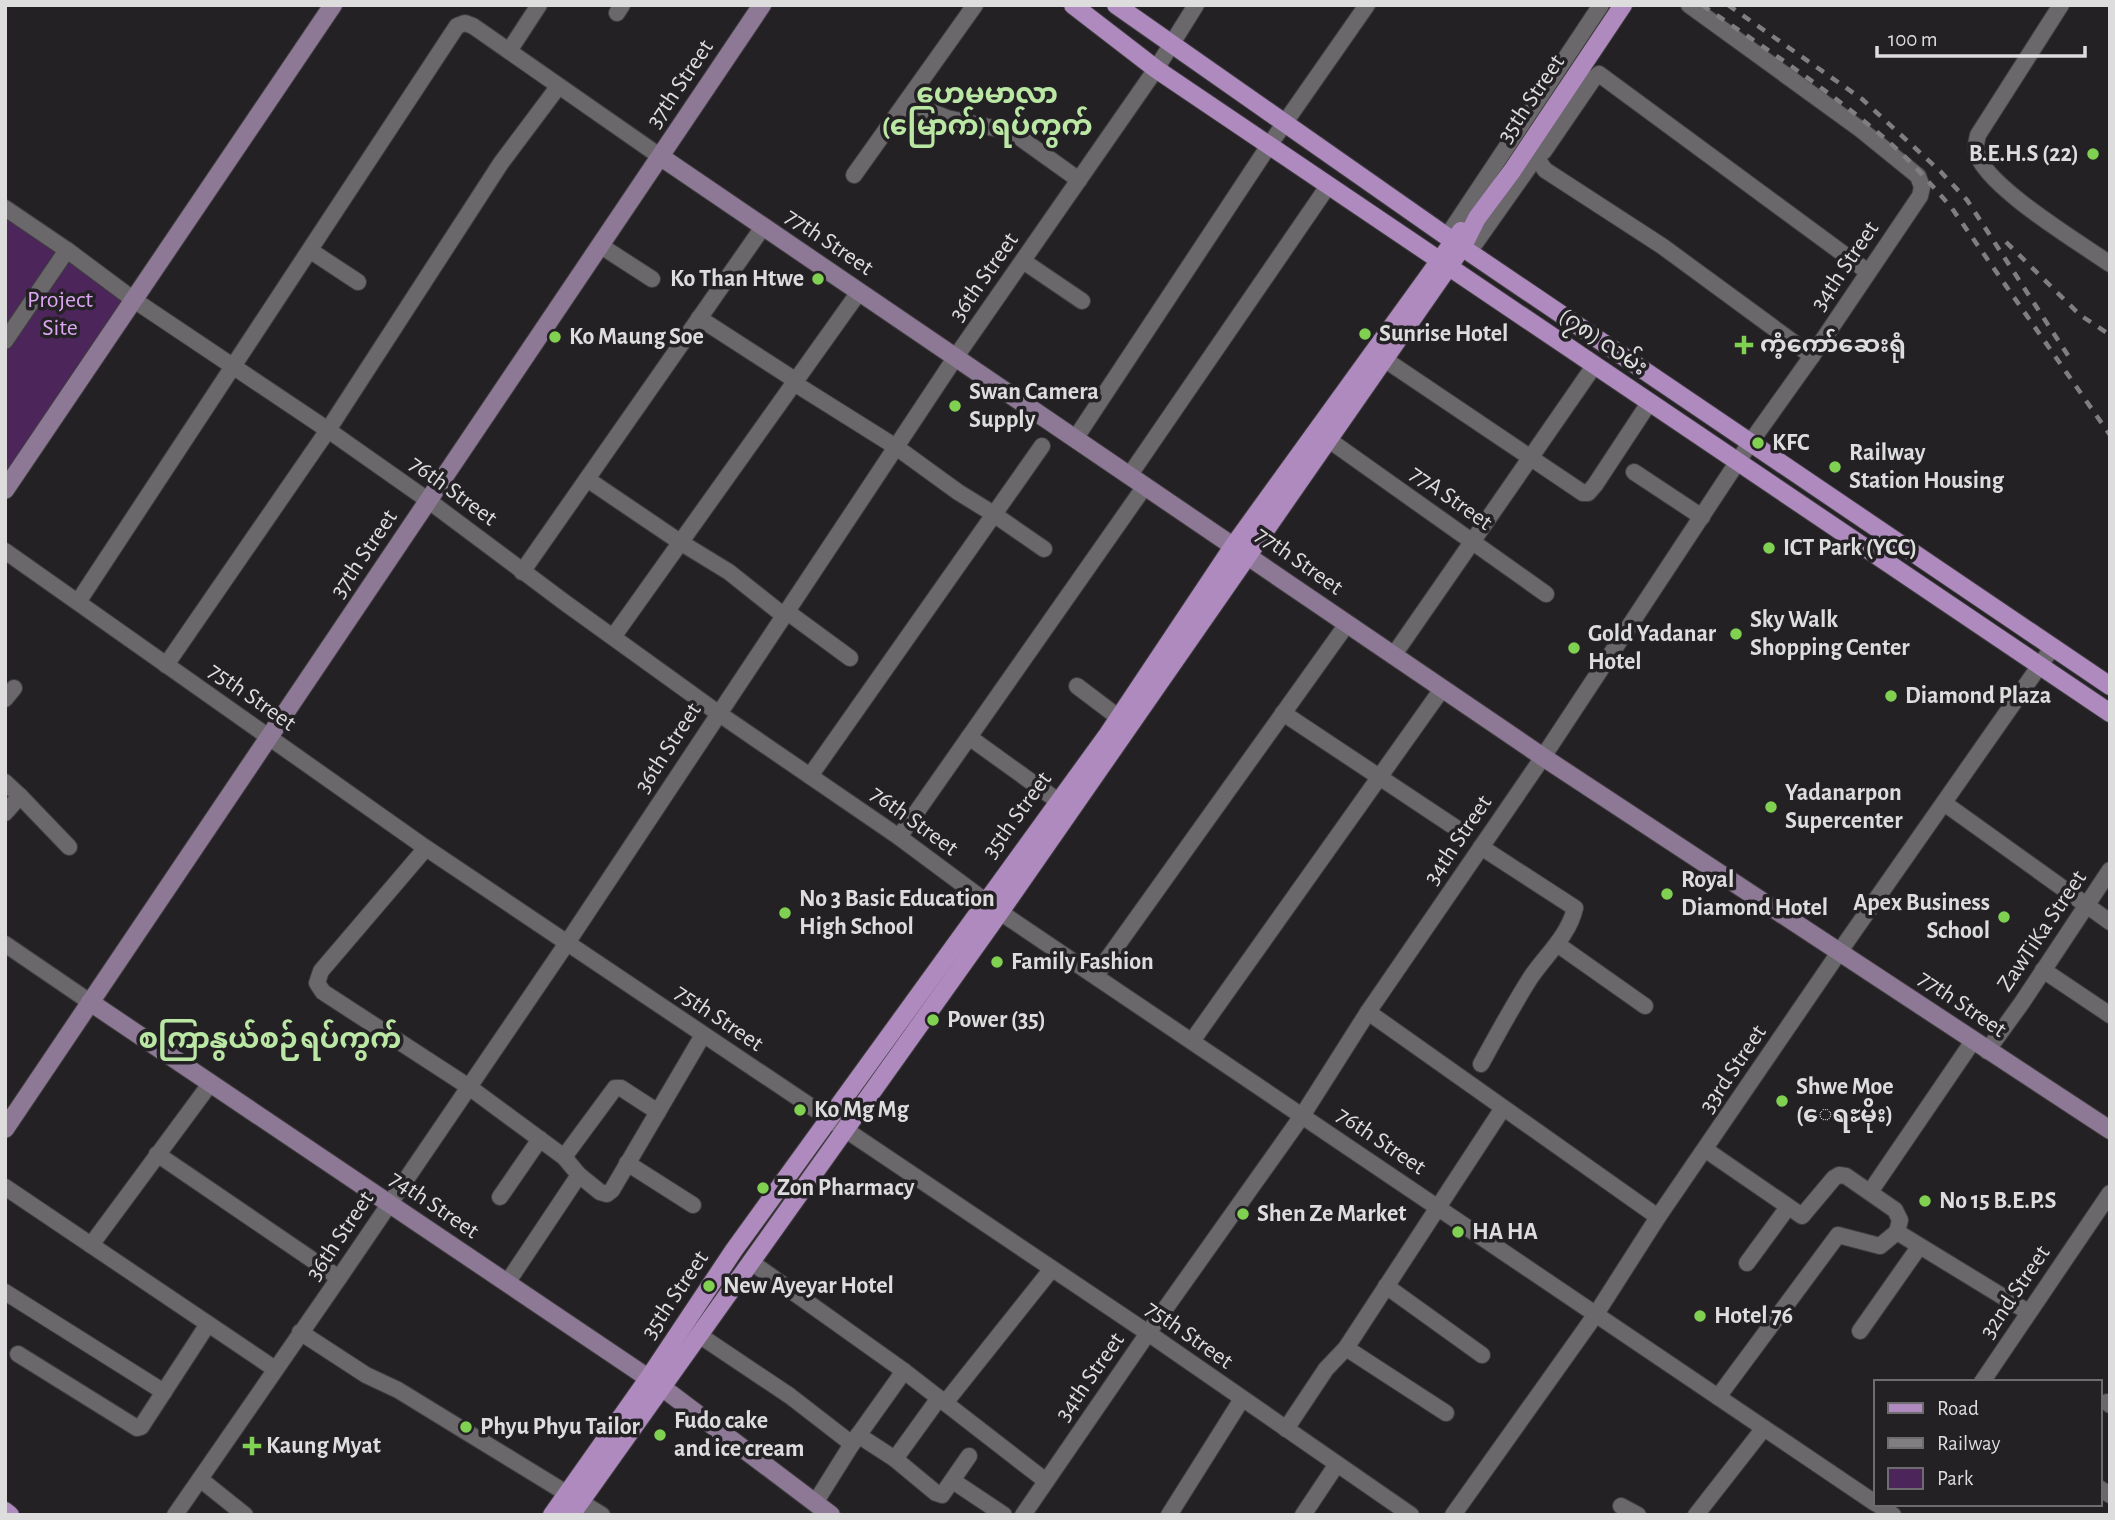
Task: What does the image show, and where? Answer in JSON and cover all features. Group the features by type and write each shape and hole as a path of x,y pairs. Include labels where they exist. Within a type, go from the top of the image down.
{"main road":[{"name":"(၇၈) လမ်း","path":"1073,5 1156,69 2110,713"},
{"name":"(၇၈) လမ်း","path":"1116,5 1284,124 2110,686"},
{"name":"35th Street","path":"656,1384 699,1335 1000,912 1366,364 1512,171 1623,5"},
{"name":"35th Street","path":"552,1515 573,1503 656,1384 757,1218 1118,717 1241,551 1329,440 1384,359 1443,264"},
{"path":"1846,535 1859,517"},
{"path":"757,1218 774,1231"},
{"path":"5,1511 10,1515"}],"street":[{"path":"5,490 333,5"},
{"path":"509,51 539,5"},
{"name":"37th Street","path":"5,1129 762,5"},
{"path":"853,175 975,5"},
{"name":"36th Street","path":"174,1515 567,943 895,447 1156,69 1196,5"},
{"path":"1074,439 1270,144 1367,5"},
{"path":"1459,243 1601,5"},
{"name":"34th Street","path":"1023,1515 1302,1116 1368,1012 1542,757 1750,443 1920,196 1922,187 1918,176 1860,130 1689,5"},
{"path":"2061,5 1978,135 1975,150 1985,170 2028,207 2110,264"},
{"name":"77th Street","path":"311,251 457,26 465,23 1542,757 2110,1130"},
{"path":"1459,243 1544,151 1599,74 1868,272"},
{"path":"166,665 328,430 501,163 558,87"},
{"path":"906,102 947,118 1012,132 1079,180"},
{"path":"1536,157 1545,170 1662,246 1812,356"},
{"path":"1129,476 1328,186"},
{"name":"76th Street","path":"5,208 134,300 429,501 522,572 718,713 899,837 1000,912 1874,1503"},
{"path":"522,572 763,227"},
{"path":"601,246 652,279"},
{"path":"5,341 67,250"},
{"path":"78,602 311,251 358,282"},
{"path":"1023,261 1082,301"},
{"path":"613,637 859,292"},
{"path":"699,318 1044,549"},
{"path":"1384,359 1583,493 1588,493 1595,485 1649,403"},
{"path":"1393,656 1594,366"},
{"name":"77A Street","path":"1329,440 1546,594"},
{"path":"810,776 1042,446"},
{"path":"1634,472 1702,517"},
{"path":"587,479 737,577 749,590 850,657"},
{"path":"899,837 1144,486"},
{"name":"75th Street","path":"5,551 426,848 1148,1333 1411,1515"},
{"path":"1096,975 1347,624"},
{"name":"33rd Street","path":"1452,1515 1596,1314 1658,1217 1840,951 2052,649"},
{"path":"1077,686 1118,717"},
{"path":"1192,1041 1443,689"},
{"path":"1283,713 1455,828"},
{"path":"969,737 1058,801"},
{"path":"5,782 69,847"},
{"path":"5,813 20,796"},
{"path":"1944,803 2110,922"},
{"path":"1481,847 1575,908 1573,917 1557,944 1532,976 1481,1064"},
{"path":"426,848 321,971 317,983 323,992 469,1087 564,1157 579,1175 607,1194 703,1035"},
{"name":"ZawTiKa Street","path":"1870,1192 1980,1046 2021,1004 2110,870"},
{"name":"74th Street","path":"5,944 656,1384 831,1515"},
{"path":"1557,944 1644,1006"},
{"path":"2043,970 2110,1015"},
{"path":"1368,1012 1658,1217"},
{"path":"91,1245 210,1084"},
{"path":"564,1157 615,1087 621,1088 658,1112"},
{"path":"1286,1429 1326,1369 1346,1348 1503,1108"},
{"path":"500,1197 540,1139"},
{"path":"1706,1150 1802,1216 1839,1175 1846,1175 1895,1210 1900,1220 1897,1232 1880,1246 1838,1235 1718,1397"},
{"path":"157,1154 339,1278"},
{"path":"627,1163 693,1205"},
{"path":"507,1283 579,1175"},
{"path":"5,1187 275,1369"},
{"name":"32nd Street","path":"1983,1380 2110,1193"},
{"path":"1747,1263 1788,1207"},
{"path":"1897,1232 2028,1312"},
{"path":"1860,1331 1919,1247"},
{"path":"751,1262 905,1371 1046,1481"},
{"path":"895,1459 1051,1270"},
{"path":"1386,1286 1482,1355"},
{"path":"5,1292 164,1392"},
{"path":"18,1354 134,1428 141,1427 208,1324"},
{"path":"300,1332 573,1503 602,1515"},
{"path":"699,1335 855,1440 895,1459 936,1493 943,1495 969,1456"},
{"path":"1346,1348 1446,1413"},
{"path":"815,1503 855,1440 905,1371"},
{"path":"1168,1515 1242,1399"},
{"path":"1696,1515 1765,1428"},
{"path":"1303,1515 1337,1464"},
{"path":"200,1479 245,1515"},
{"path":"953,1481 1004,1515"},
{"path":"1621,1506 1639,1515"}],"green space":[{"name":"Project Site","path":"5,211 134,300 5,489"}],"railway":[{"path":"1702,5 1829,93 1913,165 1951,207 2110,435"},
{"path":"1728,5 1862,99 1941,172 1967,200 2069,357"},
{"path":"2006,242 2080,315 2110,335"}],"place":[{"name":"B.E.H.S (22)","path":"2093,154"},
{"name":"Ko Than Htwe","path":"818,279"},
{"name":"Sunrise Hotel","path":"1365,334"},
{"name":"Ko Maung Soe","path":"555,337"},
{"name":"ကံ့ကော်ဆေးရုံ","path":"1744,345"},
{"name":"Swan Camera Supply","path":"955,406"},
{"name":"KFC","path":"1758,443"},
{"name":"Railway Station Housing","path":"1835,467"},
{"name":"ICT Park (YCC)","path":"1769,548"},
{"name":"Sky Walk Shopping Center","path":"1736,634"},
{"name":"Gold Yadanar Hotel","path":"1574,648"},
{"name":"Diamond Plaza","path":"1891,696"},
{"name":"Yadanarpon Supercenter","path":"1771,807"},
{"name":"Royal Diamond Hotel","path":"1667,894"},
{"name":"No 3 Basic Education High School","path":"785,913"},
{"name":"Apex Business School","path":"2004,917"},
{"name":"Family Fashion","path":"997,962"},
{"name":"Power (35)","path":"933,1020"},
{"name":"Shwe Moe (ေရႊမိုး)","path":"1782,1101"},
{"name":"Ko Mg Mg","path":"800,1110"},
{"name":"Zon Pharmacy","path":"763,1188"},
{"name":"No 15 B.E.P.S","path":"1925,1201"},
{"name":"Shen Ze Market","path":"1243,1214"},
{"name":"HA HA","path":"1458,1232"},
{"name":"New Ayeyar Hotel","path":"709,1286"},
{"name":"Hotel 76","path":"1700,1316"},
{"name":"Phyu Phyu Tailor","path":"466,1427"},
{"name":"Fudo cake and ice cream","path":"660,1435"},
{"name":"Kaung Myat","path":"252,1446"}],"district":[{"name":"ဟေမမာလာ (မြောက်) ရပ်ကွက်","path":"987,111"},
{"name":"စကြာနွယ်စဉ်ရပ်ကွက်","path":"270,1040"}]}
